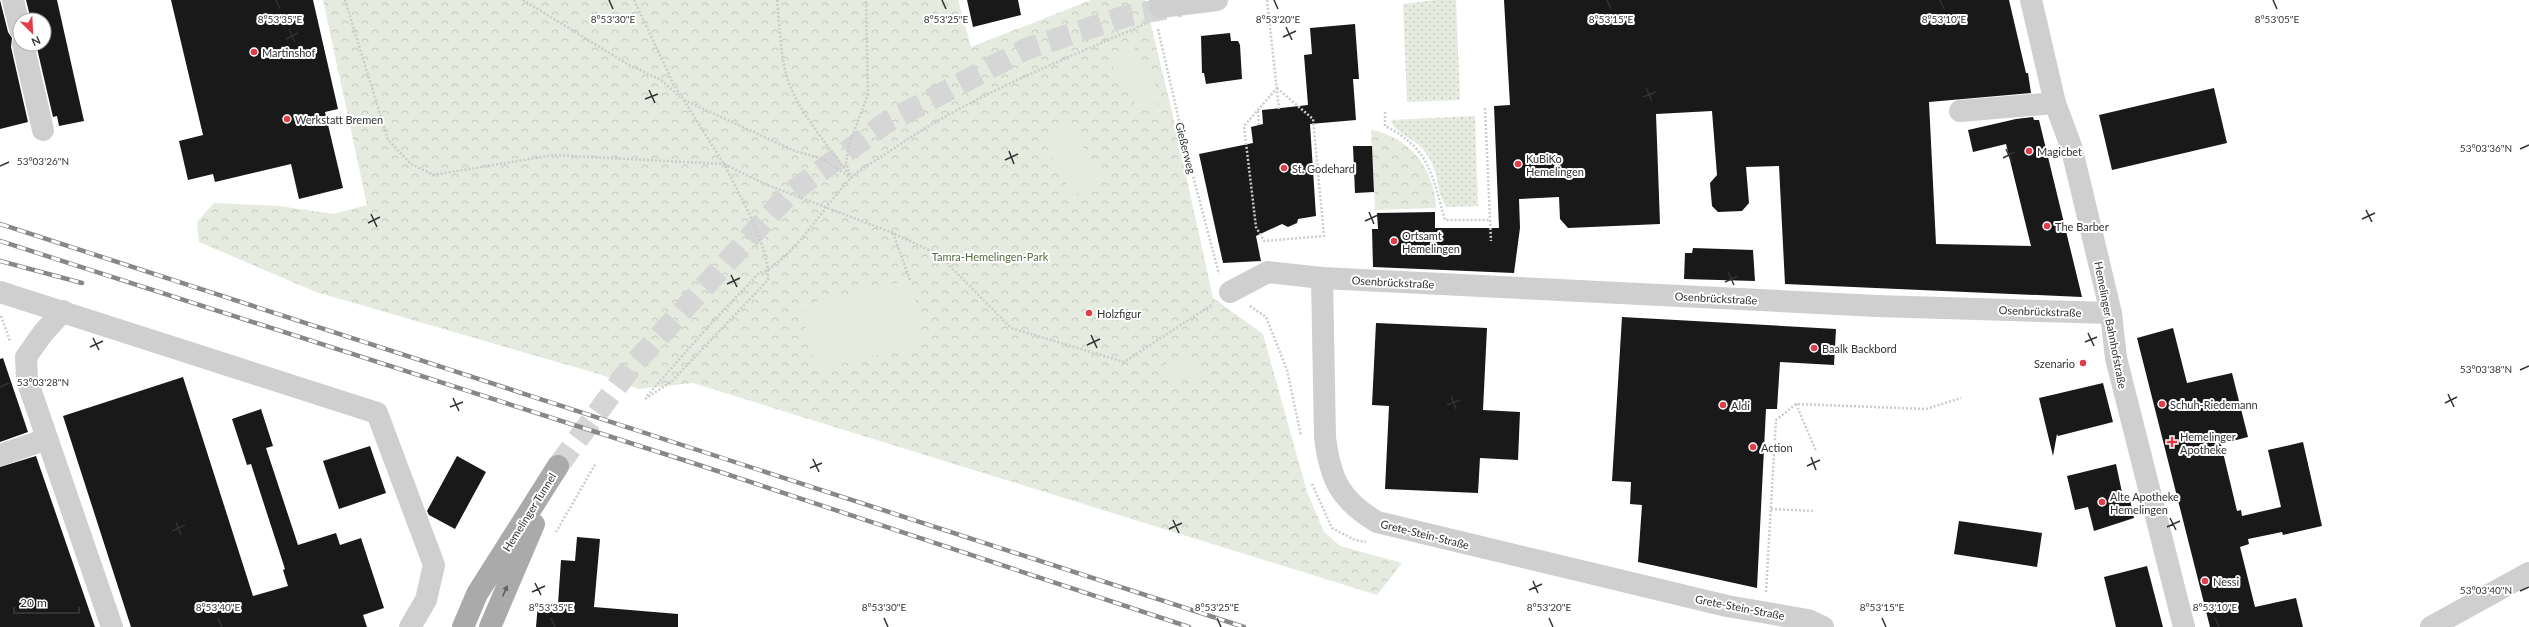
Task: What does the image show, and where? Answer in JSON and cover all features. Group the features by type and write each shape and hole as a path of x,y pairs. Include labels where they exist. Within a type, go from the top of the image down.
{"main road":[{"name":"Hemelinger Tunnel","path":"463,627 477,594 558,466 490,627"}],"street":[{"path":"13,0 16,12"},
{"path":"1161,3 1217,0"},
{"name":"Hemelinger Bahnhofstraße","path":"2031,0 2055,103 2071,146 2111,313 2116,358 2184,627"},
{"path":"25,52 43,130"},
{"path":"1960,111 2055,103"},
{"path":"1230,292 1268,272 1322,278"},
{"name":"Osenbrückstraße","path":"1322,278 1869,306 2111,313"},
{"name":"Grete-Stein-Straße","path":"1322,278 1325,437 1328,461 1336,486 1362,513 1377,522 1422,534 1720,604 1808,620 1823,627"},
{"path":"0,292 377,413 434,565 426,600 410,627"},
{"path":"63,312 26,357 27,380 112,627"},
{"path":"0,455 47,439"},
{"path":"2431,627 2529,573"}],"path":[{"path":"345,0 388,140 411,164 434,175 553,155 724,164 766,184 893,233 939,255 1011,328 1124,362 1230,292 1266,317 1287,370 1302,437"},
{"path":"523,0 629,65 661,80 683,100 795,150 823,159 851,178"},
{"path":"634,0 683,100 724,164 754,224 768,271 768,280 671,382 645,399 706,329 759,274 768,271 827,208 851,178 905,140 987,94 1149,22 1161,3"},
{"path":"777,0 783,52 790,87 851,178"},
{"path":"851,178 846,163 849,146 868,94 866,0"},
{"path":"1267,0 1279,109"},
{"name":"Gießerweg","path":"1161,3 1158,26 1184,142 1221,280 1230,292"},
{"path":"1277,88 1313,119 1324,236 1264,240 1256,227 1244,126 1277,88"},
{"path":"1485,108 1491,241"},
{"path":"1258,110 1259,125"},
{"path":"1385,112 1385,126 1407,138 1427,161 1436,182 1445,220 1490,220"},
{"path":"893,233 910,280"},
{"path":"0,312 10,341 26,357"},
{"path":"1765,612 1776,420 1796,404 1926,409 1961,398"},
{"path":"1796,404 1816,451"},
{"path":"1311,482 1332,528 1355,540 1370,543"},
{"path":"1771,509 1814,511"}],"green space":[{"name":"Tamra-Hemelingen-Park","path":"323,0 958,0 971,47 1091,0 1145,0 1172,112 1213,298 1263,334 1307,492 1324,532 1340,546 1402,563 1377,595 693,383 638,389 599,374 316,292 199,242 197,222 214,203 279,206 334,214 367,205"},
{"path":"1436,0 1456,0 1460,100 1407,102 1403,4"},
{"path":"1132,44 1163,100 1140,113 1108,57"},
{"path":"1475,116 1478,206 1447,207 1442,200 1435,172 1426,154 1418,144 1400,132 1393,125 1391,120"},
{"path":"1069,121 1101,181 1073,196 1041,136"},
{"path":"1371,130 1385,134 1397,140 1408,147 1417,157 1431,180 1436,208 1375,210"},
{"path":"910,280 925,344 816,370 801,305"},
{"path":"1167,359 1199,365 1197,380 1164,374"}],"building":[{"path":"0,0 8,32 12,38 11,47 28,122 0,129"},
{"path":"26,0 57,0 84,121 59,126 57,116 53,117 38,52 52,52 52,12 29,12"},
{"name":"Martinshof","path":"171,0 313,0 338,109 325,112 343,188 299,199 291,164 215,182 213,174 188,180 179,141 203,135"},
{"path":"967,0 1018,0 1021,15 973,27"},
{"path":"1504,0 2009,0 2026,73 2028,73 2031,93 1929,102 1936,244 2031,246 2006,144 1973,152 1968,130 2016,119 2033,117 2034,120 2039,120 2082,297 1785,284 1779,166 1746,167 1749,203 1742,211 1718,212 1712,206 1710,183 1717,175 1712,111 1656,114 1660,224 1568,228 1560,219 1559,197 1519,199 1520,228 1514,273 1373,267 1372,229 1378,229 1377,213 1435,212 1435,228 1499,228 1494,106 1510,105"},
{"path":"1355,24 1359,79 1353,79 1356,120 1310,124 1316,216 1298,219 1297,223 1288,227 1282,224 1256,236 1261,261 1223,263 1199,154 1253,143 1251,127 1263,124 1262,110 1308,105 1304,55 1312,54 1310,28"},
{"path":"1230,33 1231,41 1238,41 1240,45 1242,79 1206,84 1204,73 1202,73 1201,36"},
{"path":"2214,88 2227,143 2112,170 2099,115"},
{"path":"1353,146 1372,146 1374,192 1355,193"},
{"path":"1693,248 1753,250 1755,281 1684,279 1685,253 1692,253"},
{"path":"1622,317 1836,329 1834,365 1780,362 1777,409 1766,409 1757,588 1638,562 1642,505 1630,504 1631,482 1612,481"},
{"path":"1376,323 1487,328 1483,410 1520,412 1518,460 1480,458 1478,493 1385,489 1389,406 1372,405"},
{"path":"2173,328 2187,383 2232,373 2248,437 2221,444 2237,511 2241,510 2242,516 2281,507 2268,450 2303,442 2322,526 2283,535 2282,532 2248,539 2249,544 2240,547 2255,607 2296,598 2303,627 2210,627 2137,338"},
{"path":"3,358 28,432 0,442 0,359"},
{"path":"183,377 253,596 288,586 283,570 285,569 251,464 247,465 232,419 261,409 273,446 266,448 298,545 336,533 340,545 361,538 384,608 363,615 367,627 131,627 63,416"},
{"path":"2103,383 2113,422 2058,436 2057,434 2053,456 2039,398"},
{"path":"370,446 386,493 339,509 323,461"},
{"path":"36,456 95,627 0,627 0,467"},
{"path":"457,456 486,472 455,529 429,515 427,511"},
{"name":"Alte Apotheke Hemelingen","path":"2116,464 2123,497 2129,495 2134,518 2094,531 2088,507 2075,510 2067,476"},
{"path":"1959,521 2042,533 2037,567 1954,554"},
{"path":"577,537 600,539 594,607 678,614 678,627 536,627 538,603 558,604 561,560 575,561"},
{"path":"2147,566 2163,627 2116,627 2104,577"}],"tunnel":[{"path":"558,466 632,366 788,195 884,124 1026,49 1126,16 1180,6"}],"railway":[{"path":"0,224 1244,627"},
{"path":"0,241 696,464 1189,627"},
{"path":"0,261 82,283"}],"place":[{"name":"Martinshof","path":"254,52"},
{"name":"Werkstatt Bremen","path":"287,119"},
{"name":"Magicbet","path":"2029,151"},
{"name":"KuBiKo Hemelingen","path":"1518,164"},
{"name":"St. Godehard","path":"1284,168"},
{"name":"The Barber","path":"2047,226"},
{"name":"Ortsamt Hemelingen","path":"1394,241"},
{"name":"Holzfigur","path":"1089,313"},
{"name":"Baalk Backbord","path":"1814,348"},
{"name":"Szenario","path":"2083,363"},
{"name":"Schuh-Riedemann","path":"2162,404"},
{"name":"Aldi","path":"1723,405"},
{"name":"Hemelinger Apotheke","path":"2172,442"},
{"name":"Action","path":"1753,447"},
{"name":"Alte Apotheke Hemelingen","path":"2102,502"},
{"name":"Nessi","path":"2205,581"}]}
